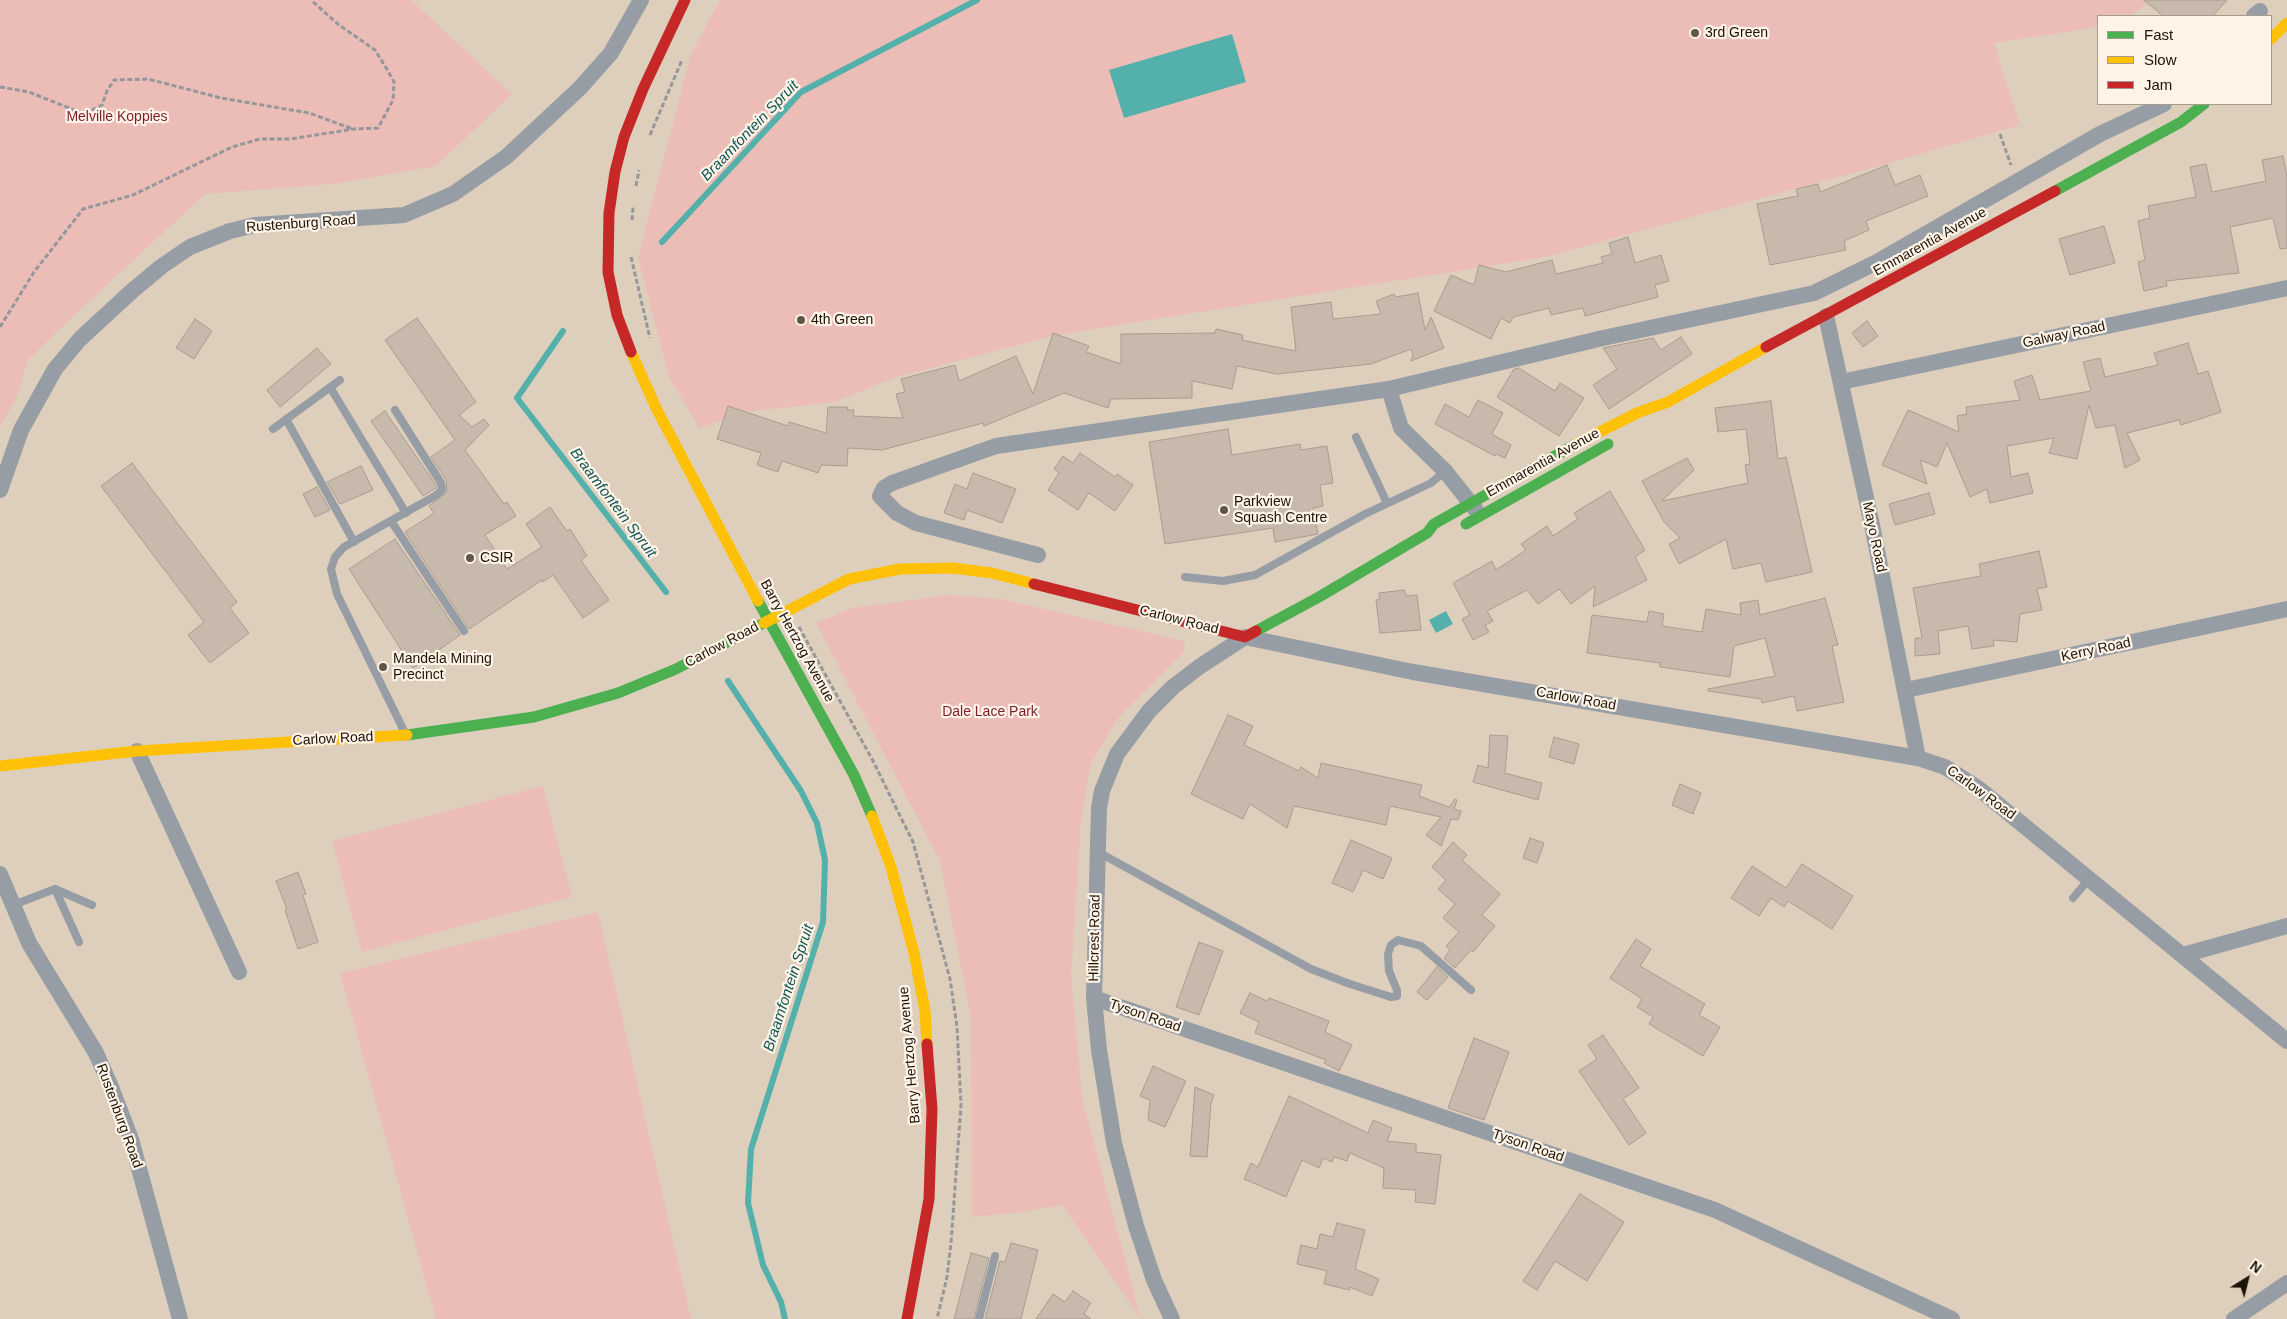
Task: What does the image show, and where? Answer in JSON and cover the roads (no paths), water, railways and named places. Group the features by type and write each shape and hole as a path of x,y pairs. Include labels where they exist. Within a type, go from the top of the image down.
{"street":[{"name":"Rustenburg Road","path":"0,488 21,430 55,369 80,339 162,266 190,246 230,231 255,226 404,215 453,194 506,157 580,88 611,53 640,0"},
{"name":"Barry Hertzog Avenue","path":"685,0 643,89 624,137 614,172 610,213 608,272 617,315 628,345 657,410 743,574 854,775 891,867 914,953 925,1011 932,1109 930,1199 907,1319"},
{"path":"2272,38 2287,23"},
{"path":"1038,555 916,523 897,514 880,496 884,488 892,483 996,446 1389,389 1603,338 1814,293 1877,262 2100,134 2162,105"},
{"name":"Emmarentia Avenue","path":"1458,528 1475,509 1554,455 1629,417 1668,402 2141,145 2181,122 2203,105"},
{"name":"Galway Road","path":"1841,382 2287,288"},
{"name":"Mayo Road","path":"1826,316 1906,690 1918,758"},
{"path":"1389,389 1401,428 1445,471 1475,509"},
{"name":"Emmarentia Avenue","path":"1643,424 1668,402"},
{"name":"Emmarentia Avenue","path":"1245,637 1319,597 1427,533 1434,524 1475,509 1619,438"},
{"path":"1427,533 1441,536"},
{"name":"Carlow Road","path":"0,766 136,751 406,735 534,717 618,693 676,669 838,584 864,574 929,567 975,569 1245,637 1413,672 1918,758 1956,772 2287,1040"},
{"name":"Kerry Road","path":"1906,690 2287,609"},
{"name":"Hillcrest Road","path":"1172,1319 1154,1280 1136,1226 1114,1143 1100,1050 1094,998 1098,852 1102,791 1116,754 1128,736 1173,687 1213,657 1245,637"},
{"path":"136,751 238,972"},
{"name":"Rustenburg Road","path":"0,874 29,943 96,1053 111,1087 131,1139 180,1319"},
{"path":"2183,955 2287,926"},
{"name":"Tyson Road","path":"1094,998 1715,1210 1952,1319"},
{"path":"2234,1319 2287,1283"}],"lane":[{"path":"273,429 340,380"},
{"path":"330,387 406,513"},
{"path":"394,410 441,483 442,490 406,513 344,547 335,557 331,569 333,582 406,735"},
{"path":"286,418 354,542"},
{"path":"1356,437 1388,503"},
{"path":"1185,577 1223,581 1255,575 1388,503 1431,483 1445,471"},
{"path":"391,521 464,631"},
{"path":"1098,852 1311,969 1350,984 1391,997 1397,996 1397,990 1388,971 1388,954 1392,945 1398,940 1421,946 1471,990"},
{"path":"2073,898 2090,879"},
{"path":"12,905 55,889 92,905"},
{"path":"55,889 79,942"},
{"path":"980,1319 995,1256"}],"water":[{"path":"1232,34 1246,82 1124,118 1109,70"},
{"path":"1446,611 1453,624 1436,633 1429,620"}],"waterway":[{"name":"Braamfontein Spruit","path":"662,242 801,92 977,0"},
{"name":"Braamfontein Spruit","path":"563,331 517,398 666,592"},
{"name":"Braamfontein Spruit","path":"728,681 801,791 817,823 825,860 823,922 751,1149 748,1203 763,1265 781,1302 785,1319"}],"place":[{"name":"3rd Green","path":"1695,33"},
{"name":"4th Green","path":"801,320"},
{"name":"Parkview Squash Centre","path":"1224,510"},
{"name":"CSIR","path":"470,558"},
{"name":"Mandela Mining Precinct","path":"383,667"}],"park label":[{"name":"Melville Koppies","path":"117,117"},
{"name":"Dale Lace Park","path":"990,712"}]}
